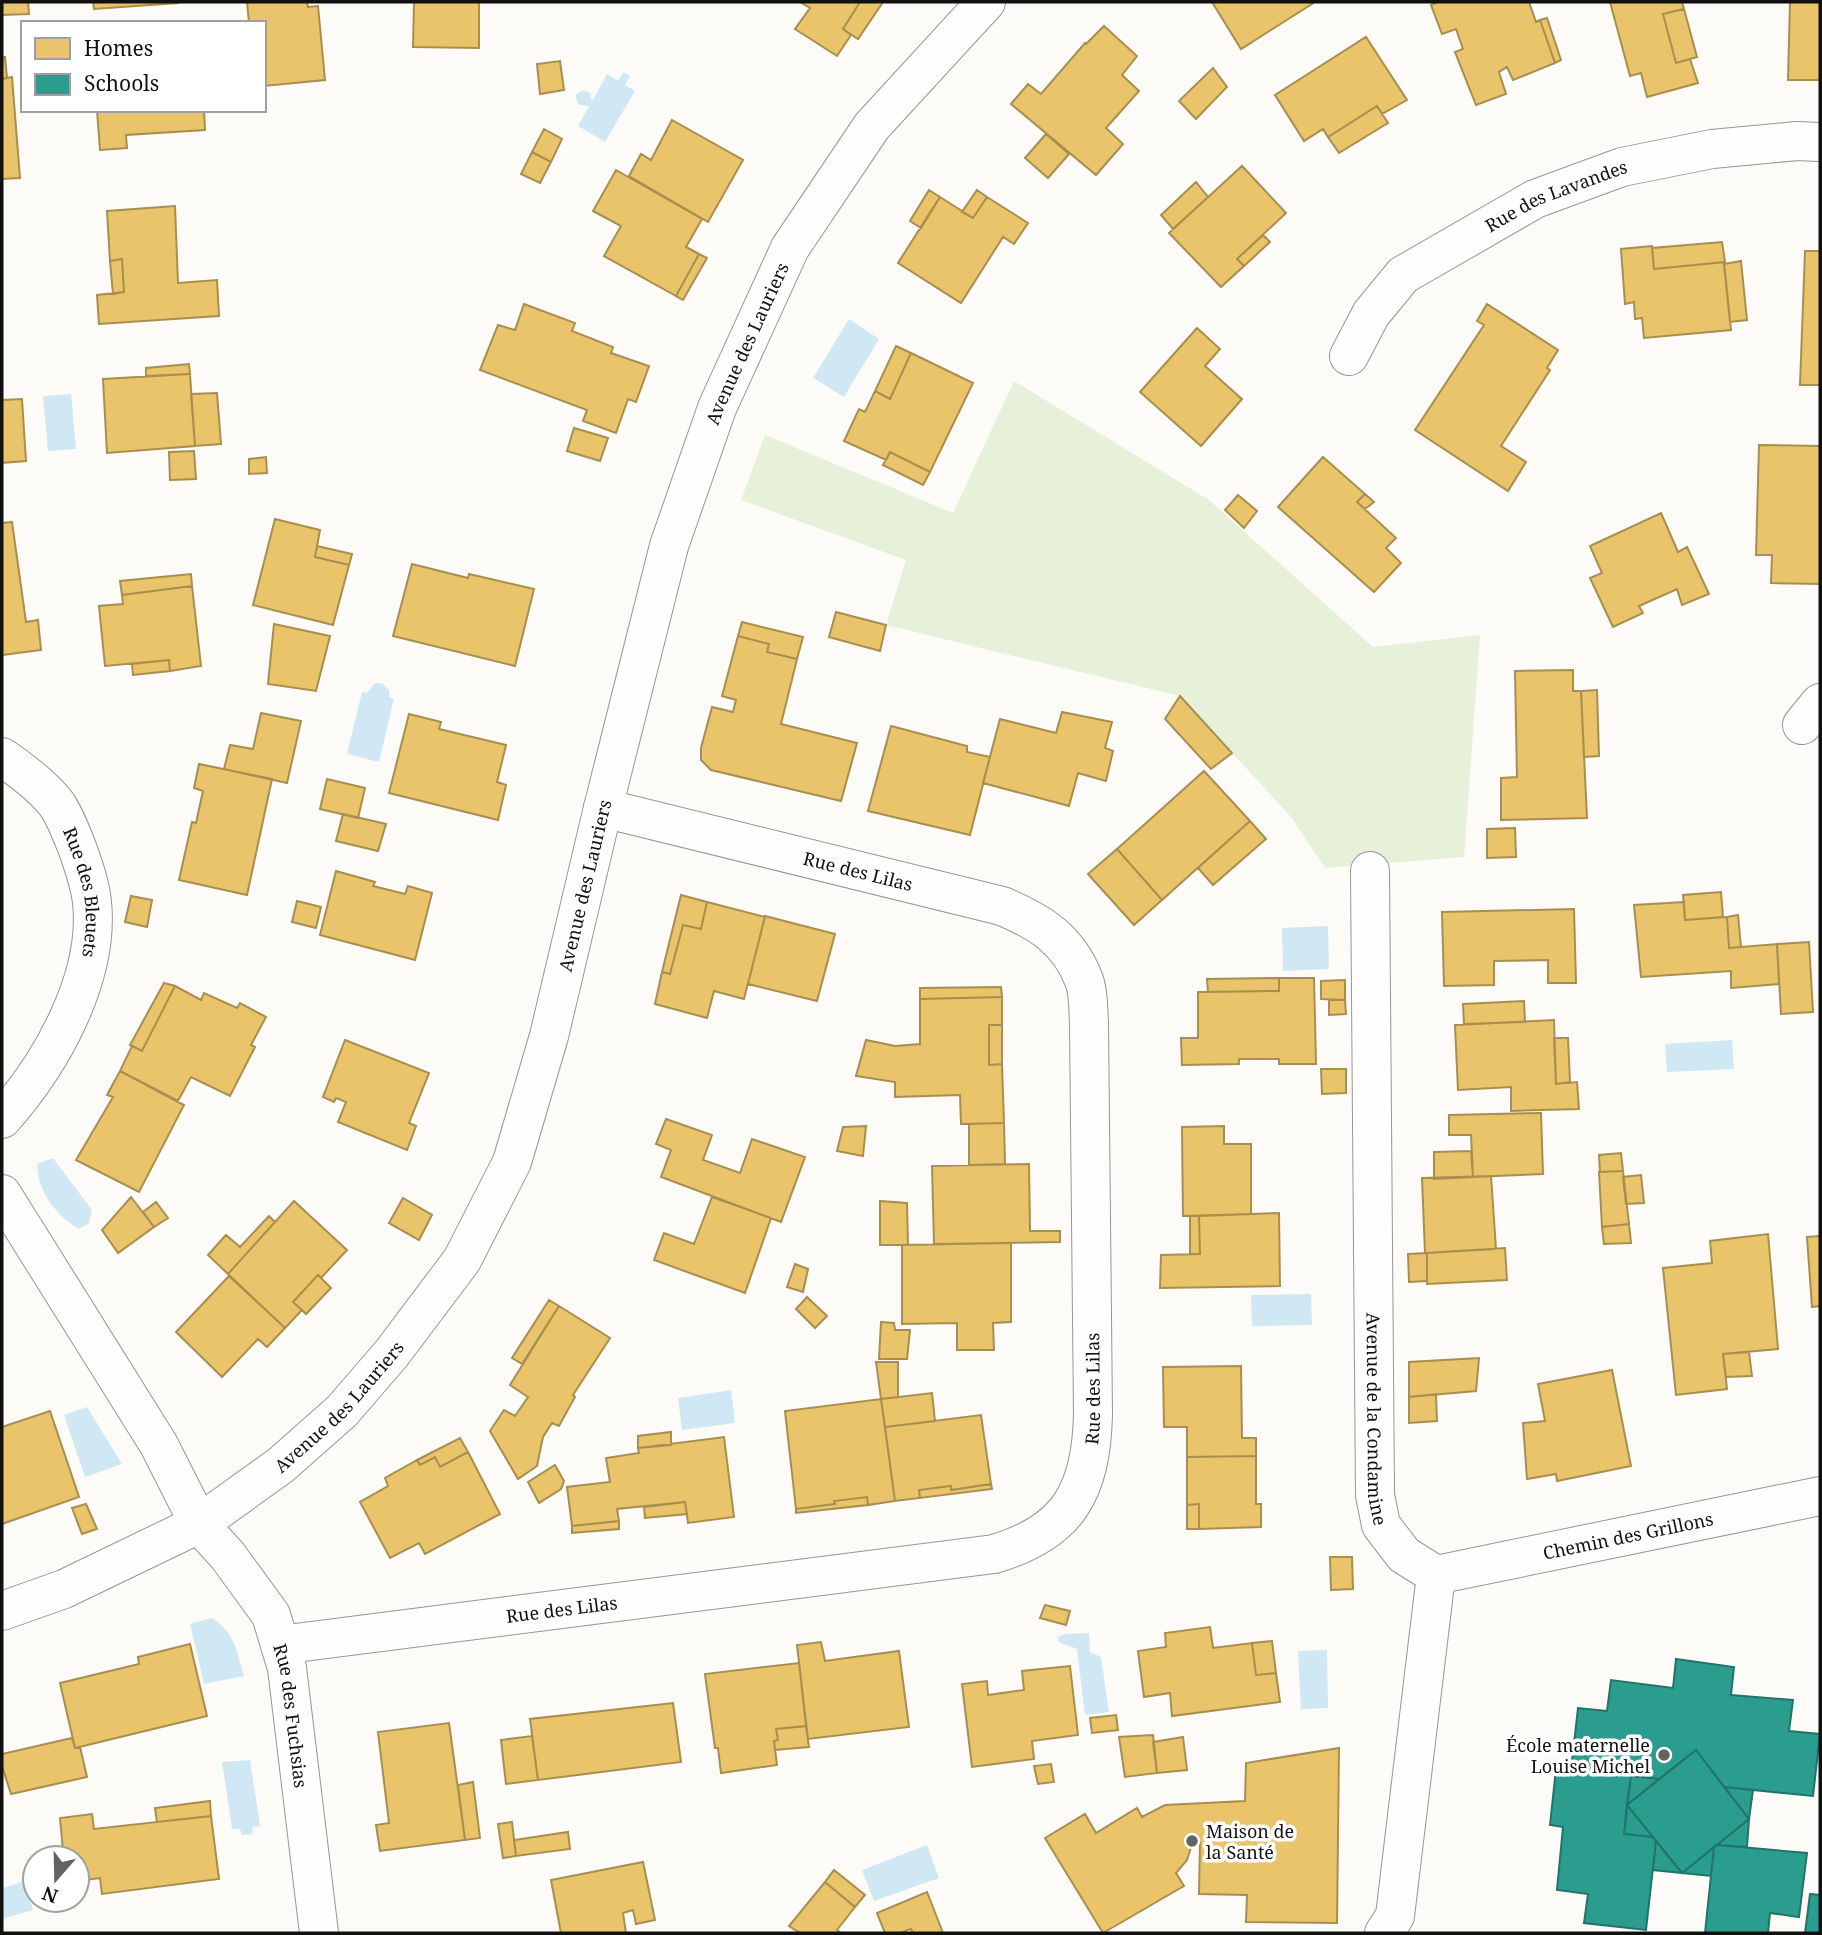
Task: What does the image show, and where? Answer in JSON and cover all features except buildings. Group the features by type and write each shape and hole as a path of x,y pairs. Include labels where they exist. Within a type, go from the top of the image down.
{"street":[{"name":"Avenue des Lauriers","path":"2,1611 64,1590 199,1524 281,1465 342,1411 392,1353 461,1260 512,1162 549,1036 669,545 717,408 790,248 872,126 986,2"},
{"name":"Rue des Lavandes","path":"1349,356 1370,314 1404,275 1535,199 1622,167 1712,149 1797,141 1820,142"},
{"name":"Rue des Bleuets","path":"2,757 27,774 56,803 73,837 86,874 92,902 92,922 86,968 59,1038 42,1068 2,1119"},
{"name":"Rue des Lilas","path":"280,1645 994,1554 1021,1546 1049,1529 1071,1505 1086,1478 1092,1446 1093,1415 1089,1023 1085,981 1058,939 1035,919 1002,906 603,808"},
{"name":"Avenue de la Condamine","path":"1370,871 1374,1495 1381,1525 1404,1555 1436,1575"},
{"path":"2,1194 159,1445 199,1524"},
{"name":"Chemin des Grillons","path":"1436,1575 1820,1496"},
{"name":"Rue des Fuchsias","path":"199,1524 228,1556 271,1615 287,1668 319,1933"},
{"path":"1384,1933 1395,1916 1436,1575"}],"green space":[{"path":"1014,381 1209,500 1373,647 1480,635 1464,857 1325,868 1291,817 1180,696 886,625 906,560 741,500 765,435 953,513"}],"water":[{"path":"623,72 630,76 625,85 635,91 605,142 578,126 589,106 579,105 576,95 585,91 591,94 590,98 593,100 607,74 618,81"},
{"path":"849,319 879,339 844,397 813,378"},
{"path":"71,394 76,449 48,451 43,396"},
{"path":"378,683 389,690 389,697 394,699 379,762 347,754 362,692 367,693"},
{"path":"1328,926 1329,969 1283,971 1282,928"},
{"path":"1732,1040 1734,1069 1667,1072 1665,1044"},
{"path":"53,1158 92,1210 89,1223 79,1229 56,1210 40,1183 37,1164"},
{"path":"1311,1294 1312,1325 1252,1326 1251,1295"},
{"path":"731,1390 735,1423 682,1430 678,1398"},
{"path":"87,1407 122,1464 85,1477 64,1415"},
{"path":"212,1618 230,1637 244,1676 204,1684 190,1624"},
{"path":"1089,1633 1090,1652 1101,1657 1109,1712 1085,1715 1077,1649 1058,1641 1058,1637 1064,1634"},
{"path":"1327,1650 1328,1708 1301,1709 1298,1651"},
{"path":"250,1760 260,1826 253,1827 252,1834 242,1835 240,1829 232,1829 222,1762"},
{"path":"927,1845 939,1878 874,1901 862,1870"},
{"path":"21,1882 21,1913 2,1919 2,1888"}],"place":[{"name":"École maternelle Louise Michel","path":"1664,1755"},
{"name":"Maison de la Santé","path":"1192,1841"}]}
